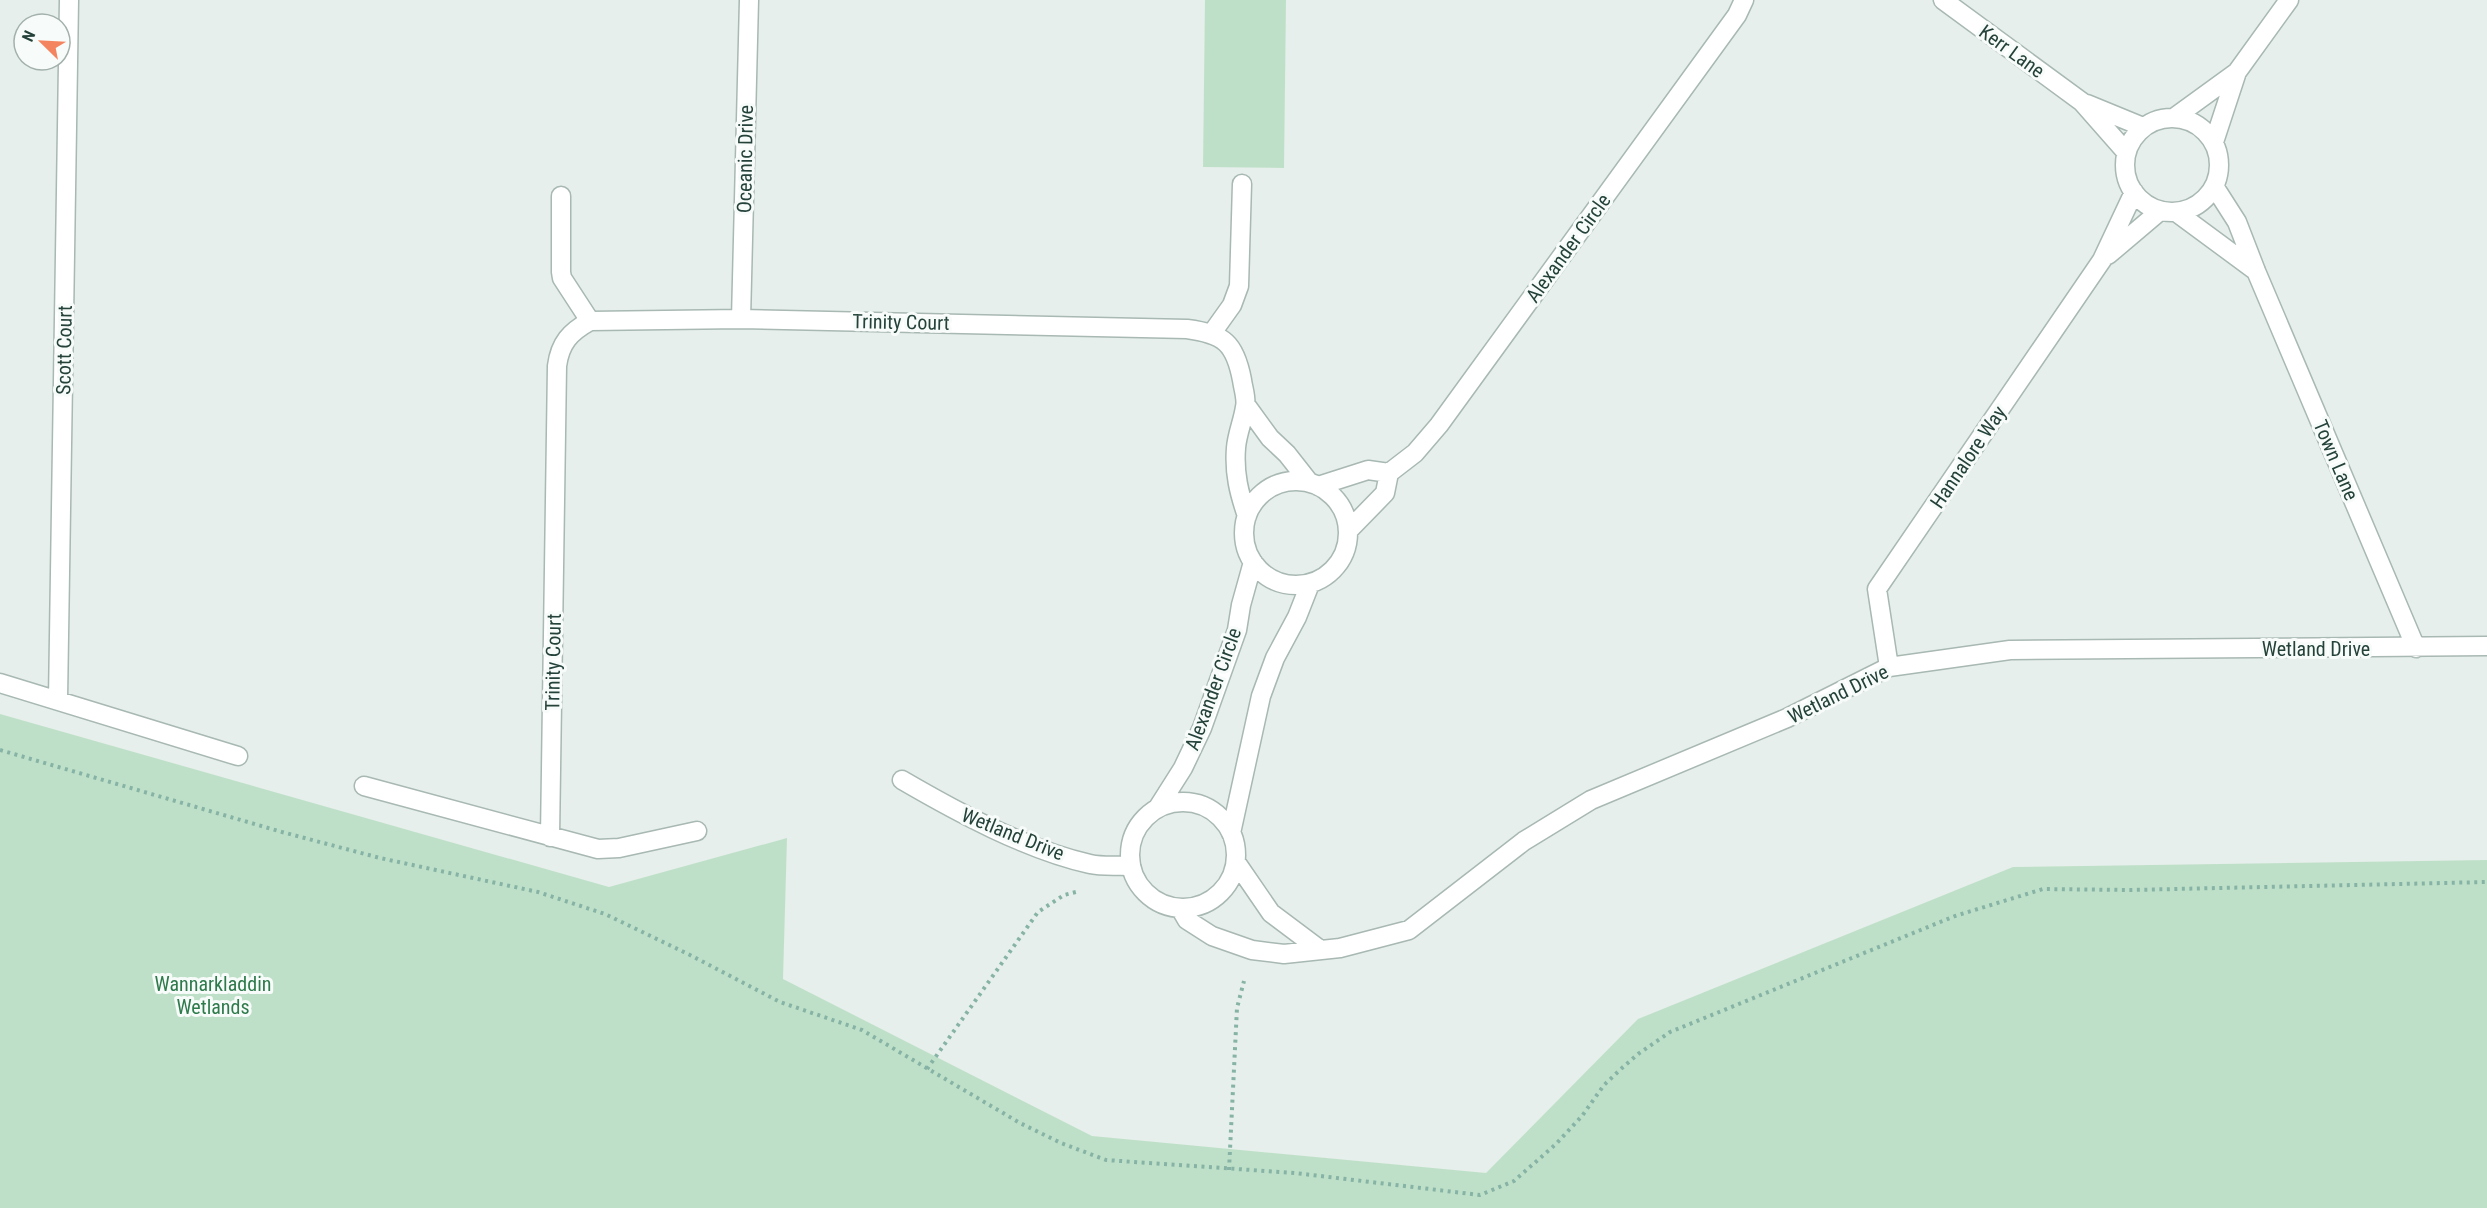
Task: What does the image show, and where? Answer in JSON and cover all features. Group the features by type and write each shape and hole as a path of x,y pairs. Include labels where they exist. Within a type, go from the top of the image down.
{"street":[{"name":"Scott Court","path":"58,700 69,0"},
{"name":"Oceanic Drive","path":"741,318 749,0"},
{"name":"Alexander Circle","path":"1389,473 1415,453 1439,425 1740,8 1755,0"},
{"name":"Kerr Lane","path":"1942,0 2082,102 2126,152"},
{"path":"2214,142 2237,72 2289,0"},
{"path":"2175,117 2237,72"},
{"name":"Kerr Lane","path":"2082,102 2144,127"},
{"path":"2168,211 2192,208 2205,199 2214,186 2219,172 2214,142 2204,130 2191,121 2175,117 2153,121 2133,138 2126,152 2127,180 2145,204 2168,211 2256,272"},
{"path":"1242,184 1239,286 1232,305 1212,333 1234,350 1239,363 1246,405 1236,447 1237,487 1247,516"},
{"name":"Town Lane","path":"2214,186 2237,222 2256,272 2416,648"},
{"name":"Hannalore Way","path":"1889,667 1877,589 2102,260 2134,192"},
{"path":"561,196 561,272 565,284 590,321"},
{"name":"Hannalore Way","path":"2102,260 2168,211"},
{"name":"Trinity Court","path":"550,837 557,366 563,343 573,331 590,321 741,318 1188,329 1212,333"},
{"path":"1246,405 1270,438 1314,484 1330,494 1340,505 1346,517 1348,531 1346,549 1338,564 1325,576 1310,584 1284,584 1261,572 1253,562 1245,540 1247,516 1254,502 1278,484 1293,481 1314,484 1368,470 1389,473 1385,493 1348,531"},
{"name":"Alexander Circle","path":"1157,809 1183,768 1202,728 1237,630 1241,605 1253,562"},
{"path":"1231,833 1261,696 1275,658 1297,617 1310,584"},
{"name":"Wetland Drive","path":"1180,908 1187,920 1197,928 1230,944 1284,954 1340,948 1409,930 1438,910 1524,841 1591,800 1787,718 1889,667 2010,650 2487,646"},
{"path":"0,683 238,756"},
{"name":"Wetland Drive","path":"902,780 953,810 1019,840 1091,865 1131,866"},
{"path":"364,786 598,849 609,849 697,831"},
{"path":"1173,803 1199,805 1208,808 1222,819 1231,833 1236,862 1231,878 1222,891 1210,901 1196,907 1180,908 1162,904 1148,895 1137,882 1131,866 1130,849 1135,833 1144,819 1157,809 1173,803"},
{"path":"1236,862 1271,913 1319,949"}],"path":[{"path":"927,1069 1038,912 1064,895 1082,890"},
{"path":"1229,1170 1237,1008 1244,981"}],"green space":[{"path":"1205,0 1286,0 1284,168 1203,167"},
{"name":"Wannarkladdin Wetlands","path":"0,714 609,887 787,838 783,979 1092,1136 1486,1173 1638,1019 2013,867 2487,860 2487,1208 0,1208"}]}
